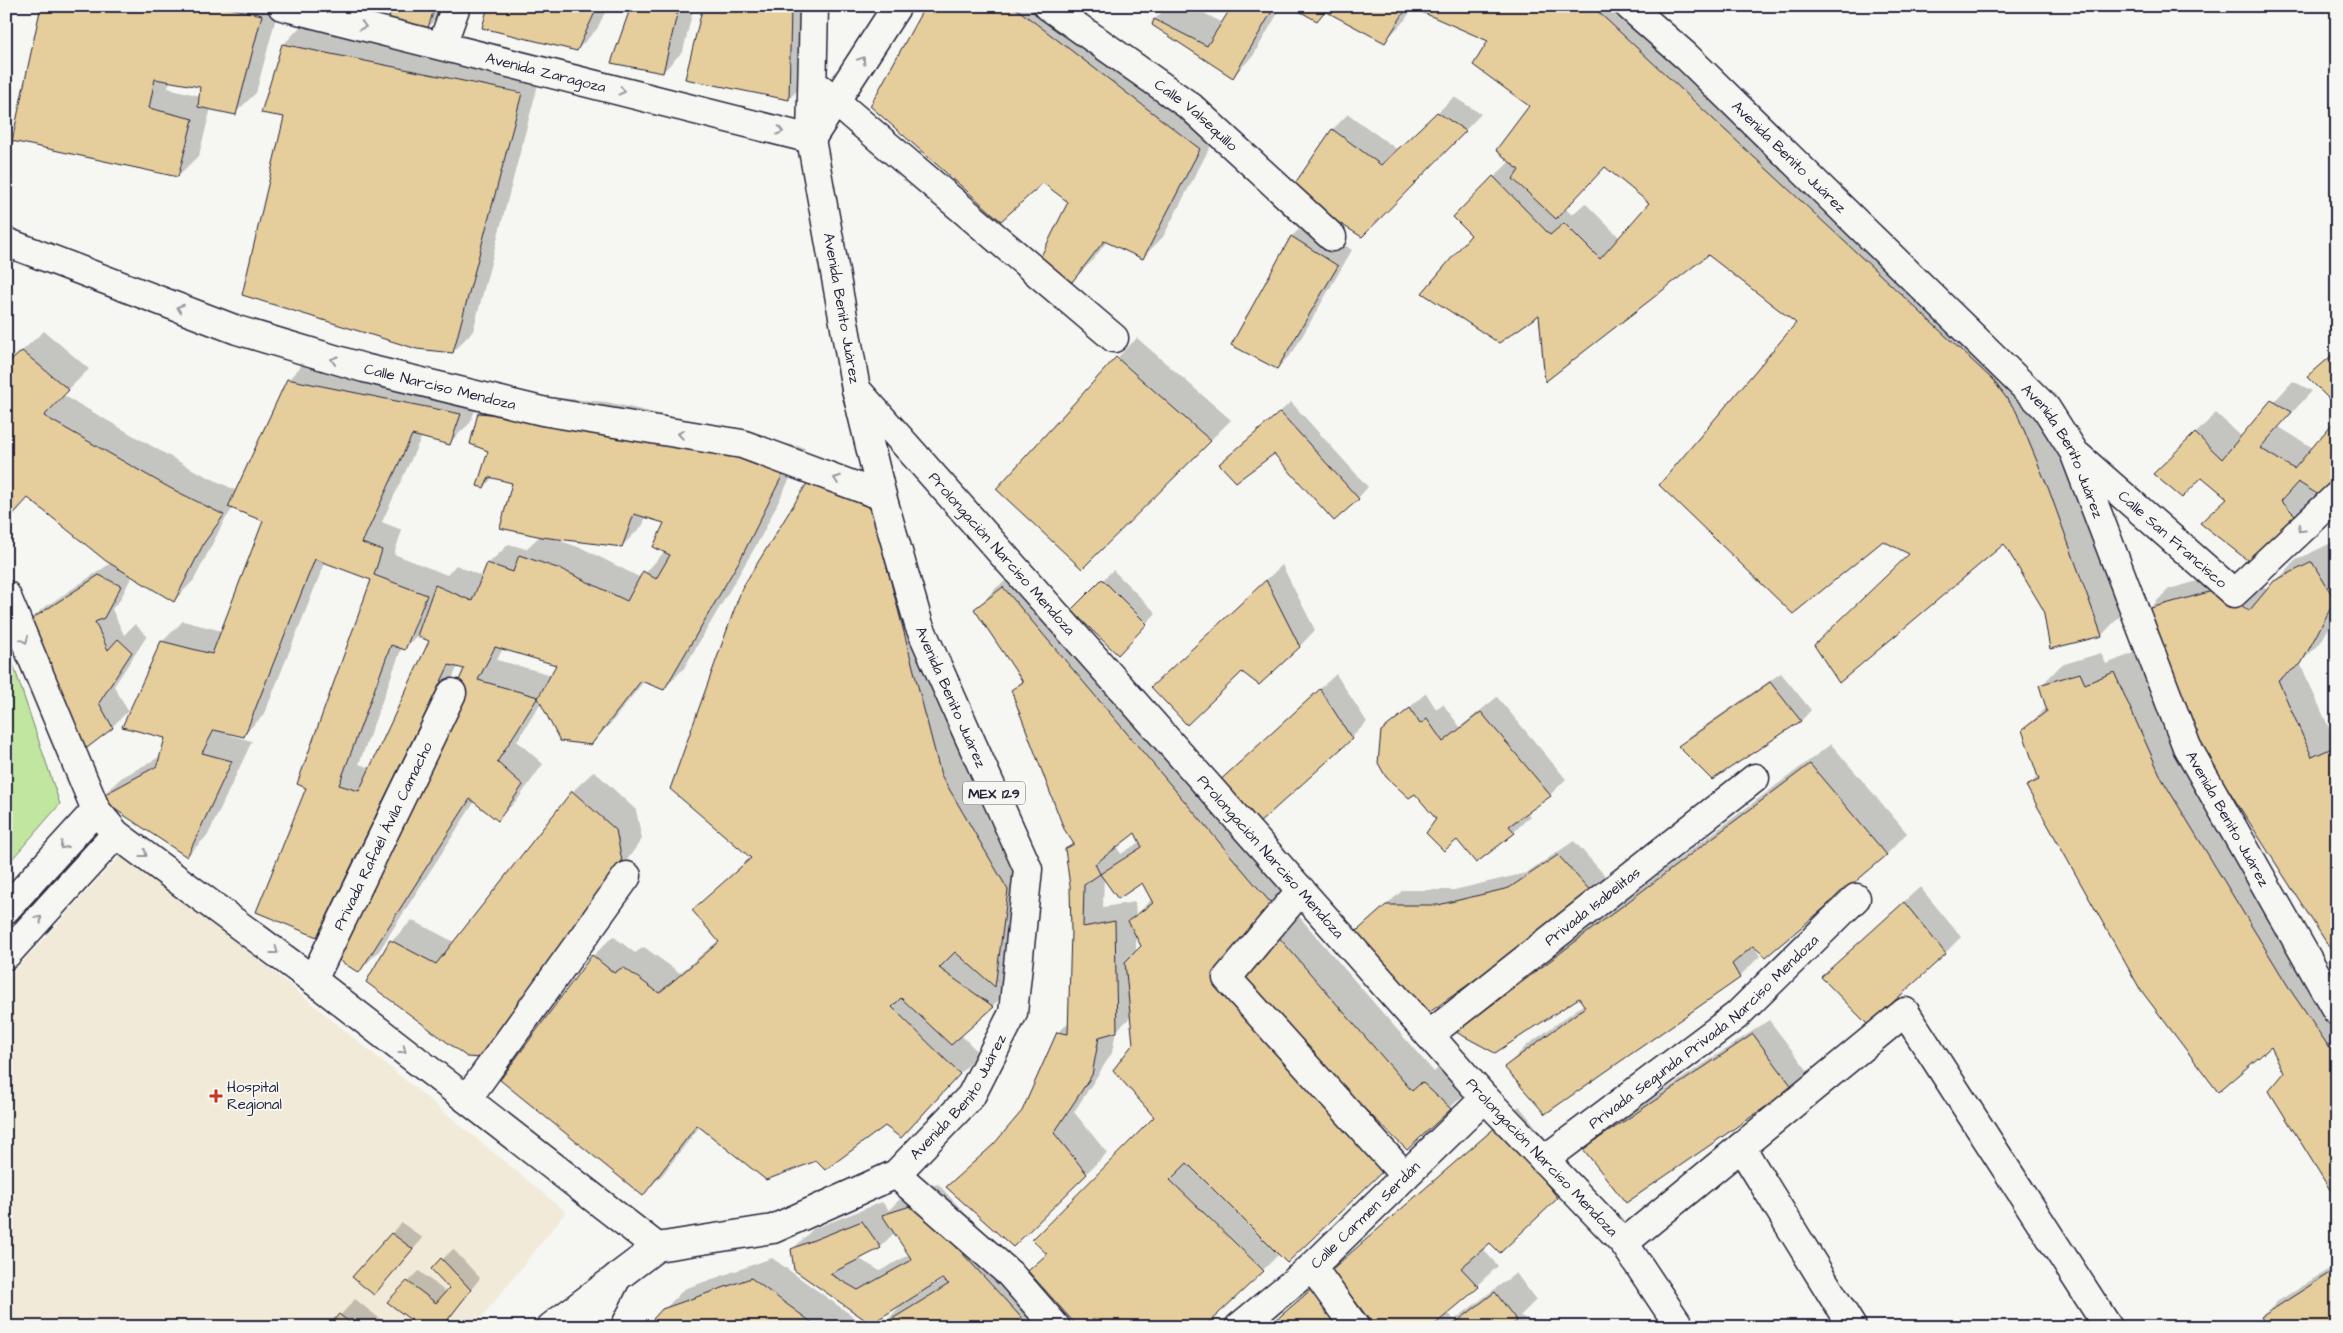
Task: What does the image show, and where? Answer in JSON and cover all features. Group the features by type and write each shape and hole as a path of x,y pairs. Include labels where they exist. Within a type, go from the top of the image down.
{"street":[{"name":"Avenida Zaragoza","path":"282,6 811,139"},
{"path":"442,45 456,6"},
{"name":"Avenida Benito Juárez","path":"551,1327 657,1247 773,1229 896,1174 971,1096 1013,1013 1028,869 919,625 882,496 856,389 811,139 814,6"},
{"path":"811,139 897,6"},
{"name":"Calle Valsequillo","path":"1048,6 1191,107 1332,236"},
{"name":"Avenida Benito Juárez","path":"1629,6 1687,57 2046,408 2074,452 2187,746 2337,1011"},
{"path":"812,82 1114,338"},
{"name":"Calle Narciso Mendoza","path":"6,242 237,330 364,368 542,411 742,444 882,496"},
{"name":"Prolongación Narciso Mendoza","path":"856,389 1485,1098 1624,1243 1680,1327"},
{"name":"Calle San Francisco","path":"2074,452 2234,593 2337,496"},
{"path":"6,595 96,810 116,834 313,980 657,1247"},
{"name":"Privada Rafaél Ávila Camacho","path":"313,980 452,693"},
{"name":"Privada Isabelitas","path":"1429,1034 1755,778"},
{"path":"6,909 96,810"},
{"path":"6,955 116,834"},
{"path":"466,1099 627,876"},
{"path":"1301,890 1226,978 1405,1176"},
{"name":"Privada Segunda Privada Narciso Mendoza","path":"1544,1160 1736,1016 1856,898"},
{"path":"1624,1243 1905,1012 2108,1327"},
{"name":"Calle Carmen Serdán","path":"1240,1327 1312,1267 1485,1098"},
{"path":"1740,1147 1852,1327"},
{"path":"896,1174 1010,1274 1056,1327"},
{"path":"1312,1267 1355,1327"},
{"path":"592,1327 617,1277"}],"shaded area":[{"name":"Hospital Regional","path":"125,850 566,1212 474,1327 6,1327 6,980"}],"green space":[{"path":"6,643 60,804 6,866"}],"building":[{"path":"41,6 221,6 262,15 236,115 198,107 200,87 155,79 149,108 193,119 178,177 12,141"},
{"path":"392,6 435,6 428,28 389,18"},
{"path":"488,6 598,6 577,51 482,28"},
{"path":"631,6 679,6 663,73 611,63"},
{"path":"703,6 791,6 789,100 685,79"},
{"path":"925,6 1013,6 1200,149 1143,259 1104,241 1072,282 1037,264 1068,202 1043,183 1001,221 870,106"},
{"path":"1232,6 1275,6 1233,78 1152,25 1154,19 1207,46"},
{"path":"1290,6 1408,6 1385,43 1325,11 1317,21"},
{"path":"1408,6 1592,6 1993,380 2016,411 2049,490 2102,636 2050,649 2043,609 2004,544 1839,683 1814,645 1909,554 1883,541 1793,614 1659,485 1796,323 1708,255 1545,382 1539,315 1499,343 1422,293 1471,235 1453,217 1493,176 1550,235 1564,223 1600,259 1649,203 1605,167 1556,219 1513,179 1519,170 1496,150 1529,106 1473,65 1488,41"},
{"path":"282,44 522,93 453,353 417,349 242,295 284,117 261,113"},
{"path":"1437,112 1466,131 1362,237 1289,192 1332,129 1381,165"},
{"path":"1291,236 1338,266 1277,369 1231,345"},
{"path":"22,351 69,390 44,416 170,488 224,515 204,543 174,602 106,561 28,498 8,520 6,518 6,365"},
{"path":"2337,351 2337,407 2307,377"},
{"path":"1116,357 1211,441 1082,569 996,489"},
{"path":"287,379 461,414 450,445 412,435 362,543 382,550 374,575 427,595 405,650 391,645 339,785 359,791 429,641 417,636 435,585 472,601 487,563 513,572 519,555 563,570 627,601 643,571 656,579 670,555 653,547 664,523 634,514 622,547 542,537 500,528 512,483 489,477 484,488 477,486 488,451 470,444 478,413 586,422 786,468 741,558 664,690 641,681 591,745 560,741 538,698 556,665 495,647 478,680 538,697 497,762 523,785 498,821 470,799 359,973 328,953 392,834 464,669 449,665 317,937 256,912 306,788 297,784 371,580 315,559 244,737 214,730 202,753 232,761 187,857 98,798 157,766 165,738 122,727 161,641 212,654 263,521 228,507"},
{"path":"2271,400 2292,412 2260,448 2294,469 2337,418 2337,485 2325,499 2298,482 2281,501 2296,516 2251,563 2200,523 2227,498 2202,477 2182,498 2153,474 2195,433 2222,459"},
{"path":"1280,412 1359,499 1334,521 1274,454 1236,482 1219,464"},
{"path":"809,480 872,509 941,775 1008,890 995,987 955,952 939,968 994,1007 951,1045 901,998 892,1007 960,1074 901,1138 885,1126 825,1170 816,1161 766,1180 697,1125 643,1196 500,1080 592,955 614,973 623,967 659,993 719,942 692,910 751,858 670,789 742,588"},
{"path":"2312,562 2335,600 2301,664 2278,680 2312,757 2337,746 2337,959 2187,725 2147,609 2220,589 2249,611 2274,581"},
{"path":"99,575 121,586 104,618 95,622 108,650 118,639 132,652 99,703 113,728 79,754 24,624"},
{"path":"1102,579 1147,624 1118,655 1071,610"},
{"path":"1266,580 1300,647 1259,685 1242,672 1187,725 1151,687"},
{"path":"1003,587 1275,908 1263,919 1412,1091 1422,1082 1451,1109 1407,1150 1289,1035 1383,1171 1287,1263 1187,1163 1170,1180 1264,1271 1204,1327 1078,1327 1028,1271 1047,1254 1032,1240 1154,1117 1113,1070 1133,1044 1125,962 1141,946 1128,921 1153,903 1142,883 1118,899 1100,874 1084,885 1083,927 1115,921 1117,1032 1099,1037 1092,1075 1054,1133 1087,1174 1013,1247 946,1187 993,1145 1022,1111 1057,1032 1068,1034 1071,932 1070,886 1065,849 1074,844 1064,829 1011,690 1023,682 974,609","holes":["1135,833 1142,847 1100,874 1095,864"]},
{"path":"2114,672 2162,779 2291,991 2337,1059 2337,1201 2269,1091 2284,1073 2271,1047 2218,1092 2140,989 2026,786 2039,780 2022,730 2047,711 2039,685 2080,673 2085,684"},
{"path":"1770,682 1801,721 1712,780 1678,746"},
{"path":"1320,689 1352,739 1258,824 1216,784"},
{"path":"1410,708 1420,724 1427,719 1443,742 1481,712 1551,796 1509,826 1515,833 1476,863 1457,840 1444,851 1426,833 1436,819 1415,794 1409,798 1386,777 1378,763 1381,731"},
{"path":"1810,764 1887,855 1766,957 1753,946 1732,964 1740,978 1545,1114 1504,1067 1585,1007 1579,998 1495,1053 1456,1032"},
{"path":"572,791 616,830 622,861 482,1058 467,1057 366,982 390,940 436,964"},
{"path":"1558,855 1594,895 1420,1019 1349,938 1386,905 1438,905 1509,888"},
{"path":"1904,902 1946,954 1868,1025 1821,977"},
{"path":"1753,1034 1793,1088 1626,1203 1583,1149"},
{"path":"1498,1125 1558,1198 1500,1253 1490,1243 1461,1268 1479,1287 1432,1327 1375,1327 1331,1270"},
{"path":"917,1204 1030,1327 879,1327 949,1284 942,1279 871,1324 794,1270 791,1249 862,1221 881,1248 830,1274 858,1290 912,1260 882,1215"},
{"path":"391,1233 413,1249 374,1295 352,1277"},
{"path":"441,1258 471,1290 442,1327 420,1327 387,1302 407,1281 436,1303 449,1288 431,1269"},
{"path":"2334,1270 2337,1274 2337,1327 2267,1327 2261,1317"},
{"path":"751,1278 818,1327 646,1327 662,1309"},
{"path":"1314,1287 1344,1327 1268,1327"},
{"path":"1495,1292 1517,1321 1510,1327 1450,1327"},
{"path":"339,1314 355,1327 328,1327"}],"place":[{"name":"Hospital Regional","path":"216,1096"}]}
